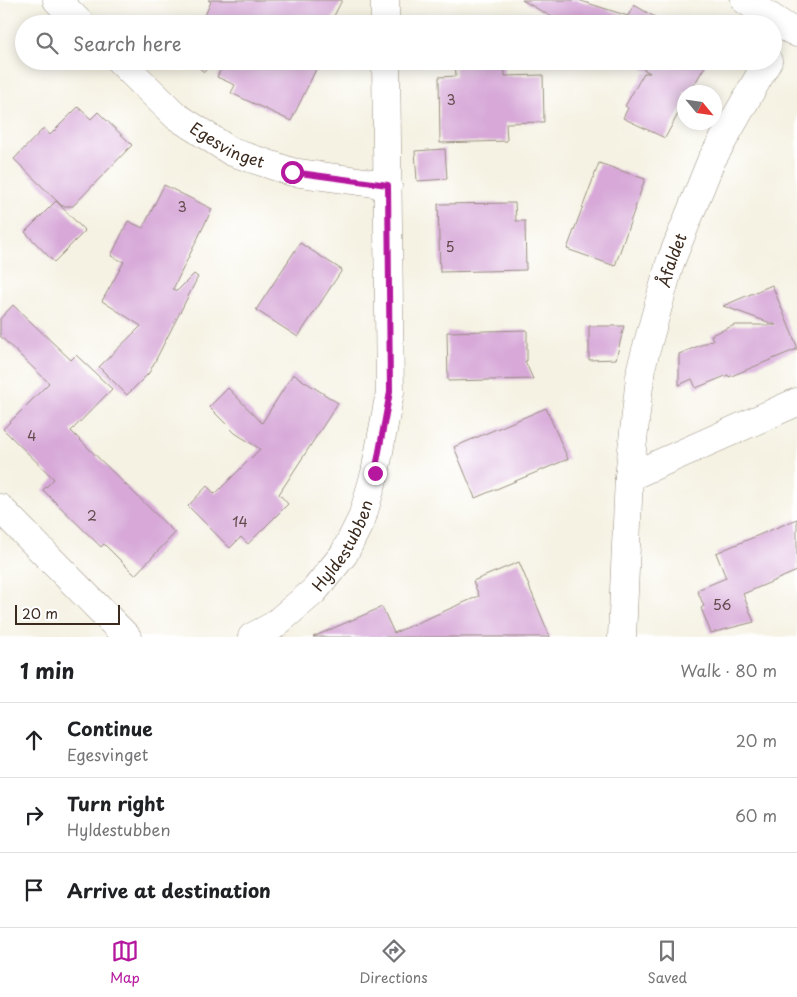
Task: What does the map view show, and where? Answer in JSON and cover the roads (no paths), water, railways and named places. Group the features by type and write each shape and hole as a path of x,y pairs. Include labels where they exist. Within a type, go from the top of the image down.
{"street":[{"path":"57,0 72,15"},
{"path":"385,0 385,15"},
{"path":"745,0 768,15"},
{"path":"782,42 792,31"},
{"name":"Egesvinget","path":"129,70 176,116 232,152 292,172 388,185"},
{"name":"Hyldestubben","path":"252,637 273,626 314,591 344,554 362,518 375,473 390,392 386,70"},
{"name":"Åfaldet","path":"622,637 629,477 641,368 670,263 711,161 763,70"},
{"path":"629,477 797,402"},
{"path":"0,508 127,637"}]}
